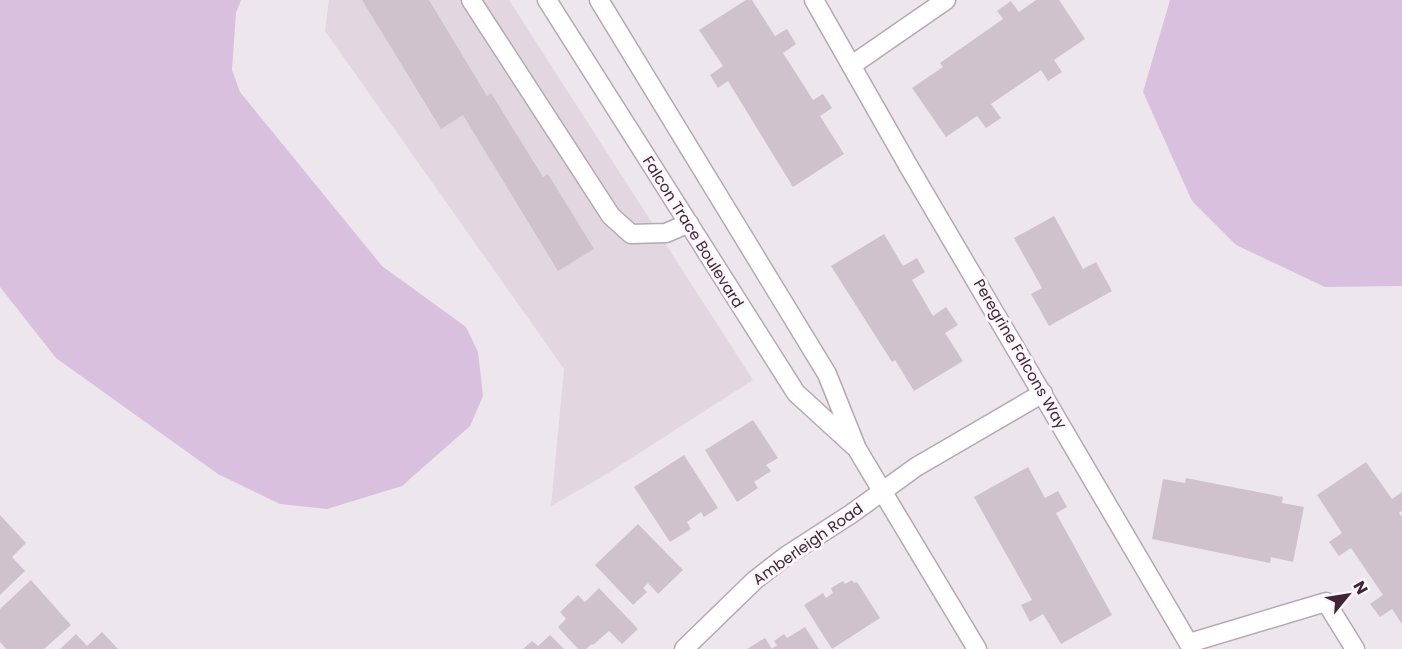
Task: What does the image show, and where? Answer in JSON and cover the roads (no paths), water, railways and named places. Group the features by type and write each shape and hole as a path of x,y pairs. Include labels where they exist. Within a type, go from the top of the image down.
{"street":[{"path":"471,0 611,216 631,234 666,233 689,223"},
{"name":"Falcon Trace Boulevard","path":"547,0 796,393 857,449"},
{"name":"Falcon Trace Boulevard","path":"599,0 827,374 857,449 977,649"},
{"name":"Peregrine Falcons Way","path":"814,0 909,167 1191,646 1326,602 1355,649"},
{"path":"852,65 946,0"},
{"name":"Amberleigh Road","path":"684,649 749,573 882,492 916,467 1043,393"}]}
